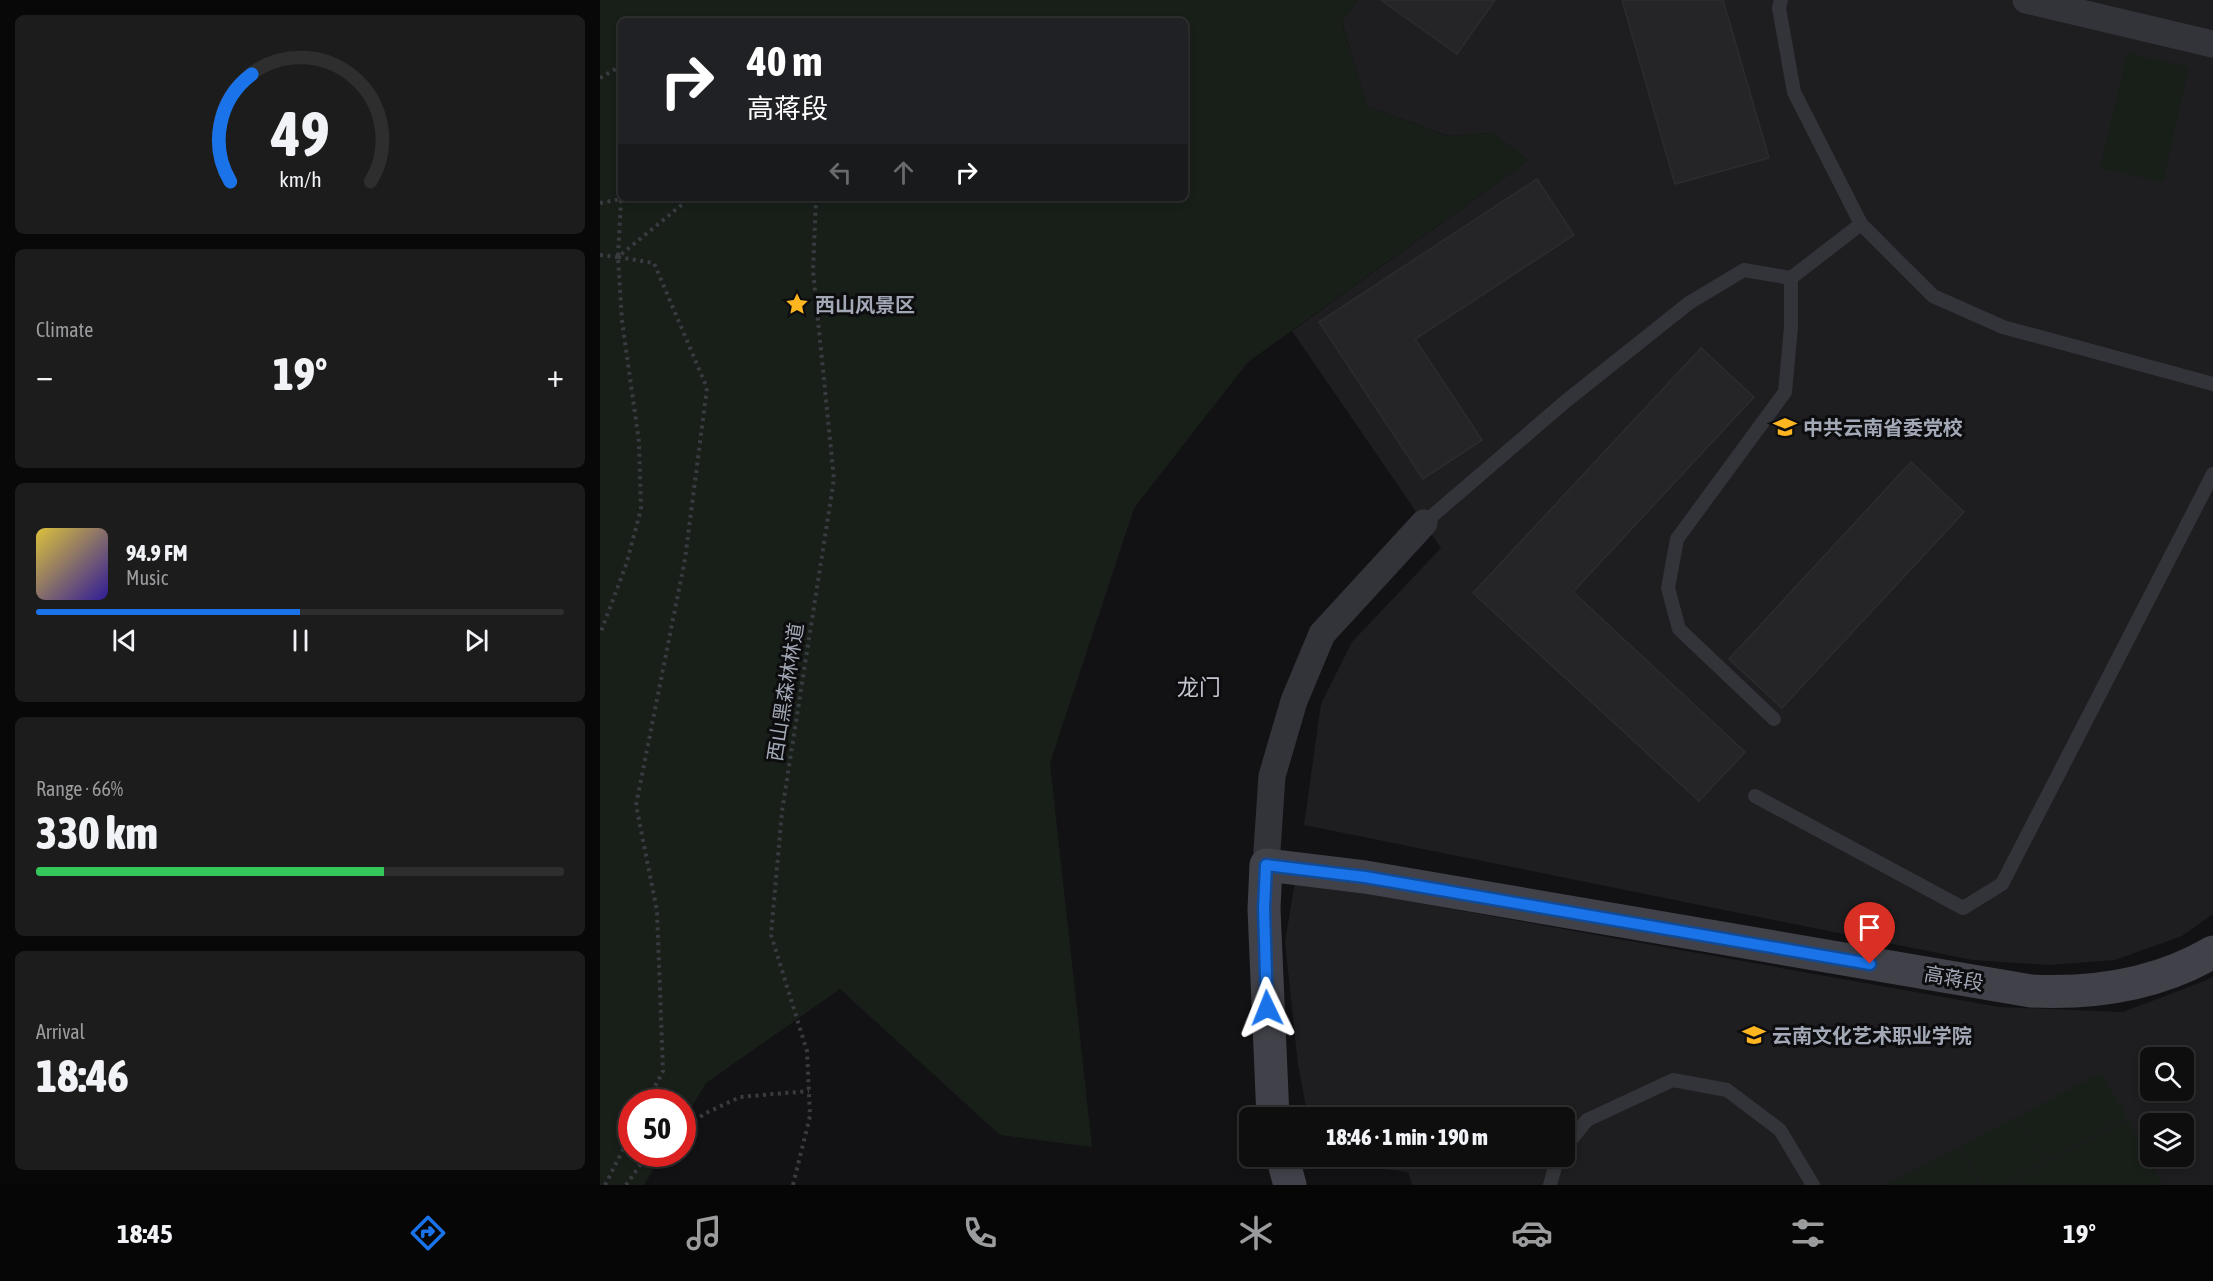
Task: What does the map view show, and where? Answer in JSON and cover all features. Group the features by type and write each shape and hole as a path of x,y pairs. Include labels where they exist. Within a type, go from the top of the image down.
{"main road":[{"name":"高蒋段","path":"1266,865 1365,877 2031,991 2067,993 2102,990 2137,983 2171,972 2213,952"},
{"path":"1266,865 1264,909 1273,1107"},
{"path":"1285,1167 1290,1185"}],"street":[{"path":"2026,0 2213,44"},
{"path":"1266,865 1272,776 1294,702 1322,634 1424,523"}],"lane":[{"path":"1781,0 1779,8 1794,92 1862,224 1933,296 2003,327 2213,384"},
{"path":"1424,523 1566,401 1689,303 1744,270 1791,278 1862,224"},
{"path":"1774,718 1679,629 1668,588 1677,539 1785,392 1791,327 1791,278"},
{"path":"1755,796 1963,908 2002,884 2213,474"},
{"path":"1575,1135 1587,1120 1673,1080 1727,1089 1780,1130 1813,1185"},
{"path":"1550,1185 1555,1167"}],"path":[{"path":"600,78 618,68"},
{"path":"600,203 618,200"},
{"path":"600,634 626,565 641,509 639,442 622,321 618,258 621,201"},
{"path":"618,258 686,201"},
{"name":"西山黑森林林道","path":"793,1185 810,1116 807,1051 771,935 782,811 834,479 813,271 816,201"},
{"path":"600,255 654,263 707,388 685,559 636,805 657,911 663,1071 654,1089"},
{"path":"696,1120 740,1096 809,1091"},
{"path":"605,1185 618,1159"},
{"path":"626,1185 639,1167"}],"shaded area":[{"path":"600,0 1357,0 1342,23 1367,106 1447,136 1491,133 1529,160 1248,362 1134,508 1050,763 1092,1147 1000,1135 840,989 706,1083 696,1100 696,1089 618,1089 618,1167 655,1167 644,1185 600,1185"},
{"name":"中共云南省委党校","path":"1357,0 2213,0 2213,914 2182,936 2115,960 2049,965 1972,960 1304,825 1321,704 1352,642 1441,548 1292,331 1529,160 1491,133 1448,136 1367,106 1342,22"},
{"path":"2127,53 2189,67 2163,182 2100,168"},
{"name":"云南文化艺术职业学院","path":"1295,881 1999,1007 2123,1012 2213,976 2213,1185 1412,1185 1408,1172 1367,1167 1575,1167 1575,1107 1306,1107 1298,1065 1285,942"},
{"path":"2101,1073 2127,1117 2045,1162 2019,1116"},
{"path":"2018,1116 2044,1162 2003,1185 1982,1185 1960,1146"},
{"path":"2128,1119 2140,1142 2140,1167 2153,1167 2163,1185 2006,1185"},
{"path":"1959,1147 1980,1185 1885,1185"}],"building":[{"path":"1381,0 1495,0 1457,54"},
{"path":"1622,0 1723,0 1769,158 1675,184"},
{"path":"1537,179 1574,235 1415,339 1482,440 1423,479 1319,322"},
{"path":"1701,348 1754,397 1573,592 1745,752 1699,801 1473,593"},
{"path":"1911,462 1964,512 1782,708 1729,659"}],"place":[{"name":"西山风景区","path":"797,304"},
{"name":"中共云南省委党校","path":"1785,427"},
{"name":"云南文化艺术职业学院","path":"1754,1035"}],"district":[{"name":"龙门","path":"1199,687"}],"route":[{"path":"1267,1008 1264,909 1266,865 1365,877 1870,964"}]}
